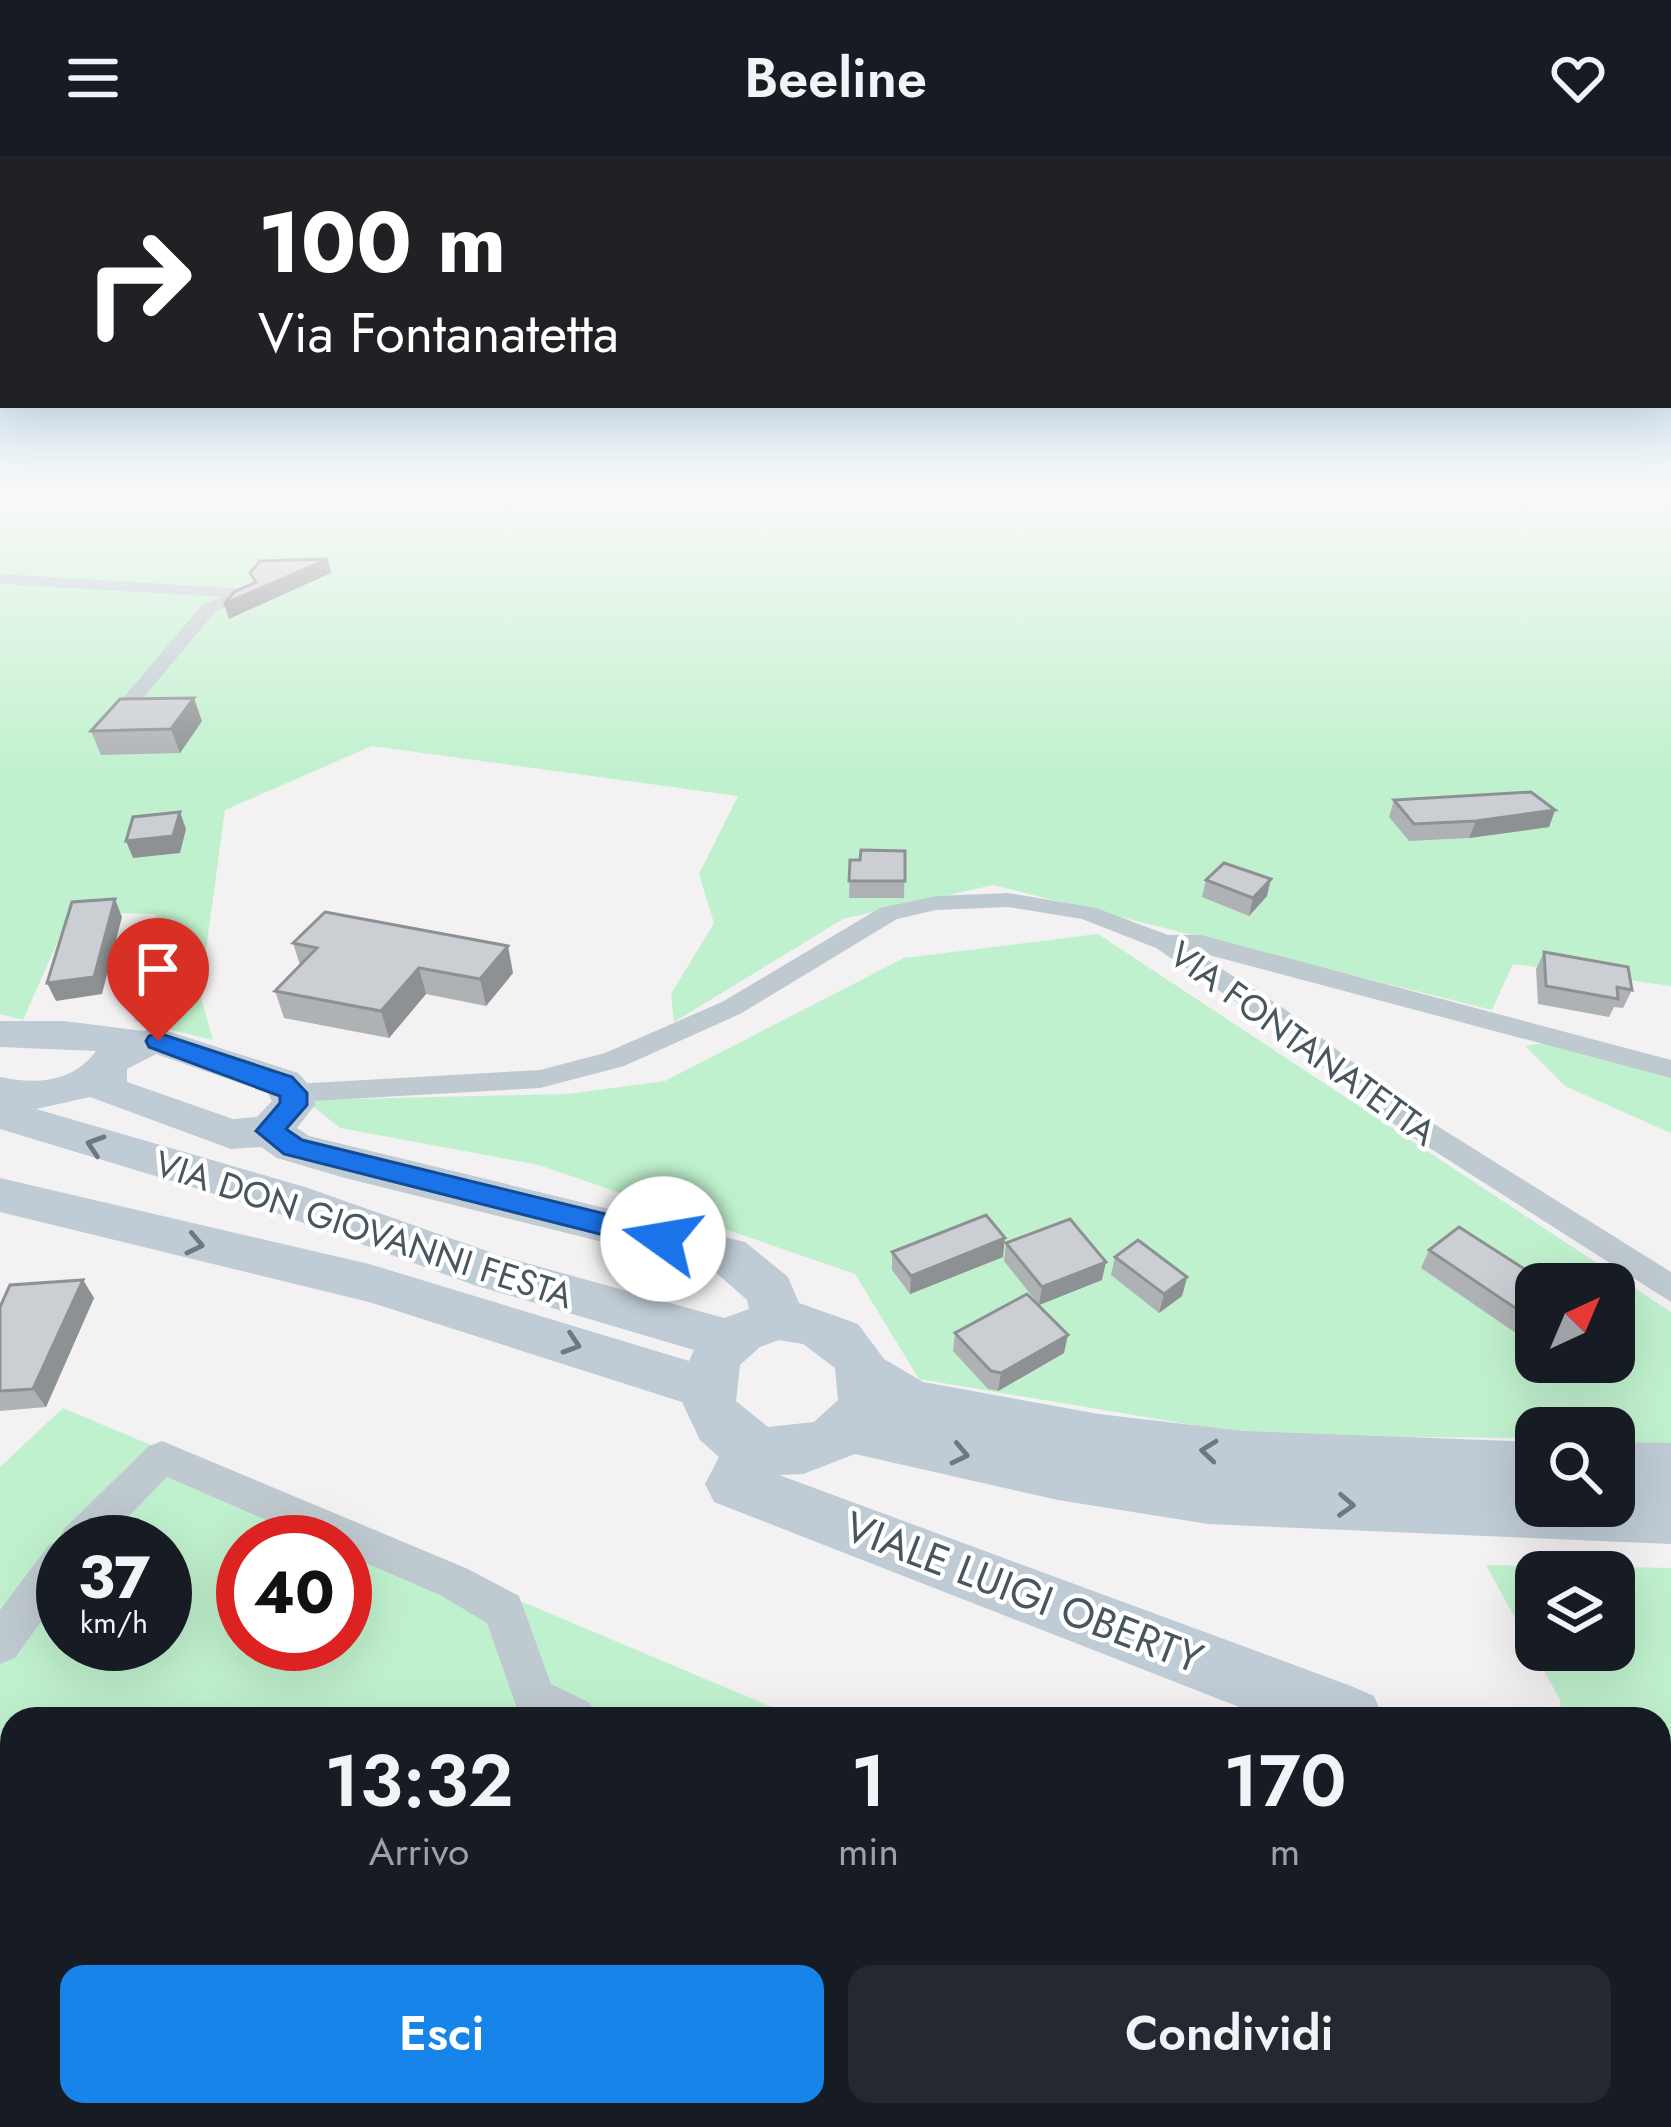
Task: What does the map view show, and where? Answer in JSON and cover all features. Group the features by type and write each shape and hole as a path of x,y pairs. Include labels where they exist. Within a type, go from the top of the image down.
{"main road":[{"name":"VIA FONTANATETTA","path":"0,1034 64,1034 141,1044 158,1041 283,1083 281,1112 293,1147 728,1255 770,1291 778,1320"},
{"path":"0,1091 20,1097 51,1095 102,1076 105,1064 141,1044"},
{"name":"VIA FONTANATETTA","path":"102,1076 108,1091 231,1134 281,1112"},
{"name":"VIA DON GIOVANNI FESTA","path":"0,1114 288,1199 491,1272 728,1340"},
{"name":"VIA DON GIOVANNI FESTA","path":"0,1195 67,1216 325,1272 705,1388"},
{"path":"778,1320 814,1324 845,1339 859,1355 866,1375 859,1412 846,1429 803,1450 754,1447 718,1423 705,1388 716,1354 728,1340 760,1323 778,1320"},
{"path":"866,1375 912,1402 1099,1438 1244,1455 1515,1465"},
{"path":"846,1429 1058,1475 1208,1498 1671,1518"},
{"name":"VIALE LUIGI OBERTY","path":"754,1447 734,1484 1320,1707"},
{"path":"1635,1467 1671,1468"}],"street":[{"path":"104,733 209,608 248,594 165,589"},
{"name":"VIA FONTANATETTA","path":"281,1112 540,1079 614,1060 730,1008 889,913 936,903 1008,900 1087,913 1166,943 1276,1016 1413,1124 1671,1289"},
{"path":"1166,943 1201,943 1671,1069"},
{"path":"105,1515 162,1457 454,1582 504,1610 534,1699 550,1707"},
{"path":"0,1644 36,1595"}],"green space":[{"path":"0,589 1671,589 1671,986 1513,964 1492,1010 993,885 843,919 674,1022 671,994 714,923 699,874 738,796 372,746 225,810 200,994 213,1040 134,1021 156,914 71,912 23,1020 0,1014"},
{"path":"1098,934 1597,1263 1515,1263 1515,1383 1635,1383 1635,1288 1671,1312 1671,1446 1635,1444 1635,1407 1515,1407 1515,1438 1258,1436 919,1379 855,1274 539,1165 340,1128 305,1100 568,1094 665,1081 904,958"},
{"path":"1549,1042 1671,1074 1671,1133 1565,1086 1525,1046"},
{"path":"63,1408 317,1515 216,1515 216,1671 372,1671 372,1538 772,1707 0,1707 0,1467"},
{"path":"1486,1565 1515,1565 1515,1618"},
{"path":"1635,1567 1671,1568 1671,1707 1561,1707 1544,1671 1635,1671"}],"building":[{"path":"241,589 259,589 224,604"},
{"path":"194,698 171,729 91,731 120,699"},
{"path":"1531,792 1555,810 1414,824 1394,800"},
{"path":"180,812 173,836 126,841 133,817"},
{"path":"861,850 905,851 905,881 849,881 850,860 860,860"},
{"path":"1224,863 1271,879 1253,898 1206,880"},
{"path":"115,899 94,977 47,983 72,902"},
{"path":"325,912 508,946 480,979 419,968 381,1011 275,991 317,948 293,943"},
{"path":"1544,952 1628,967 1632,990 1617,987 1618,999 1546,986"},
{"path":"986,1215 1005,1238 911,1276 892,1252"},
{"path":"1070,1219 1106,1262 1042,1287 1006,1243"},
{"path":"1459,1227 1515,1263 1515,1308 1429,1250"},
{"path":"1138,1240 1187,1277 1164,1294 1115,1257"},
{"path":"83,1280 33,1389 0,1391 0,1307 10,1285"},
{"path":"1027,1294 1068,1335 1001,1373 991,1371 955,1333"}],"route":[{"path":"158,1041 283,1083 294,1093 293,1105 269,1131 293,1147 663,1239"}]}
